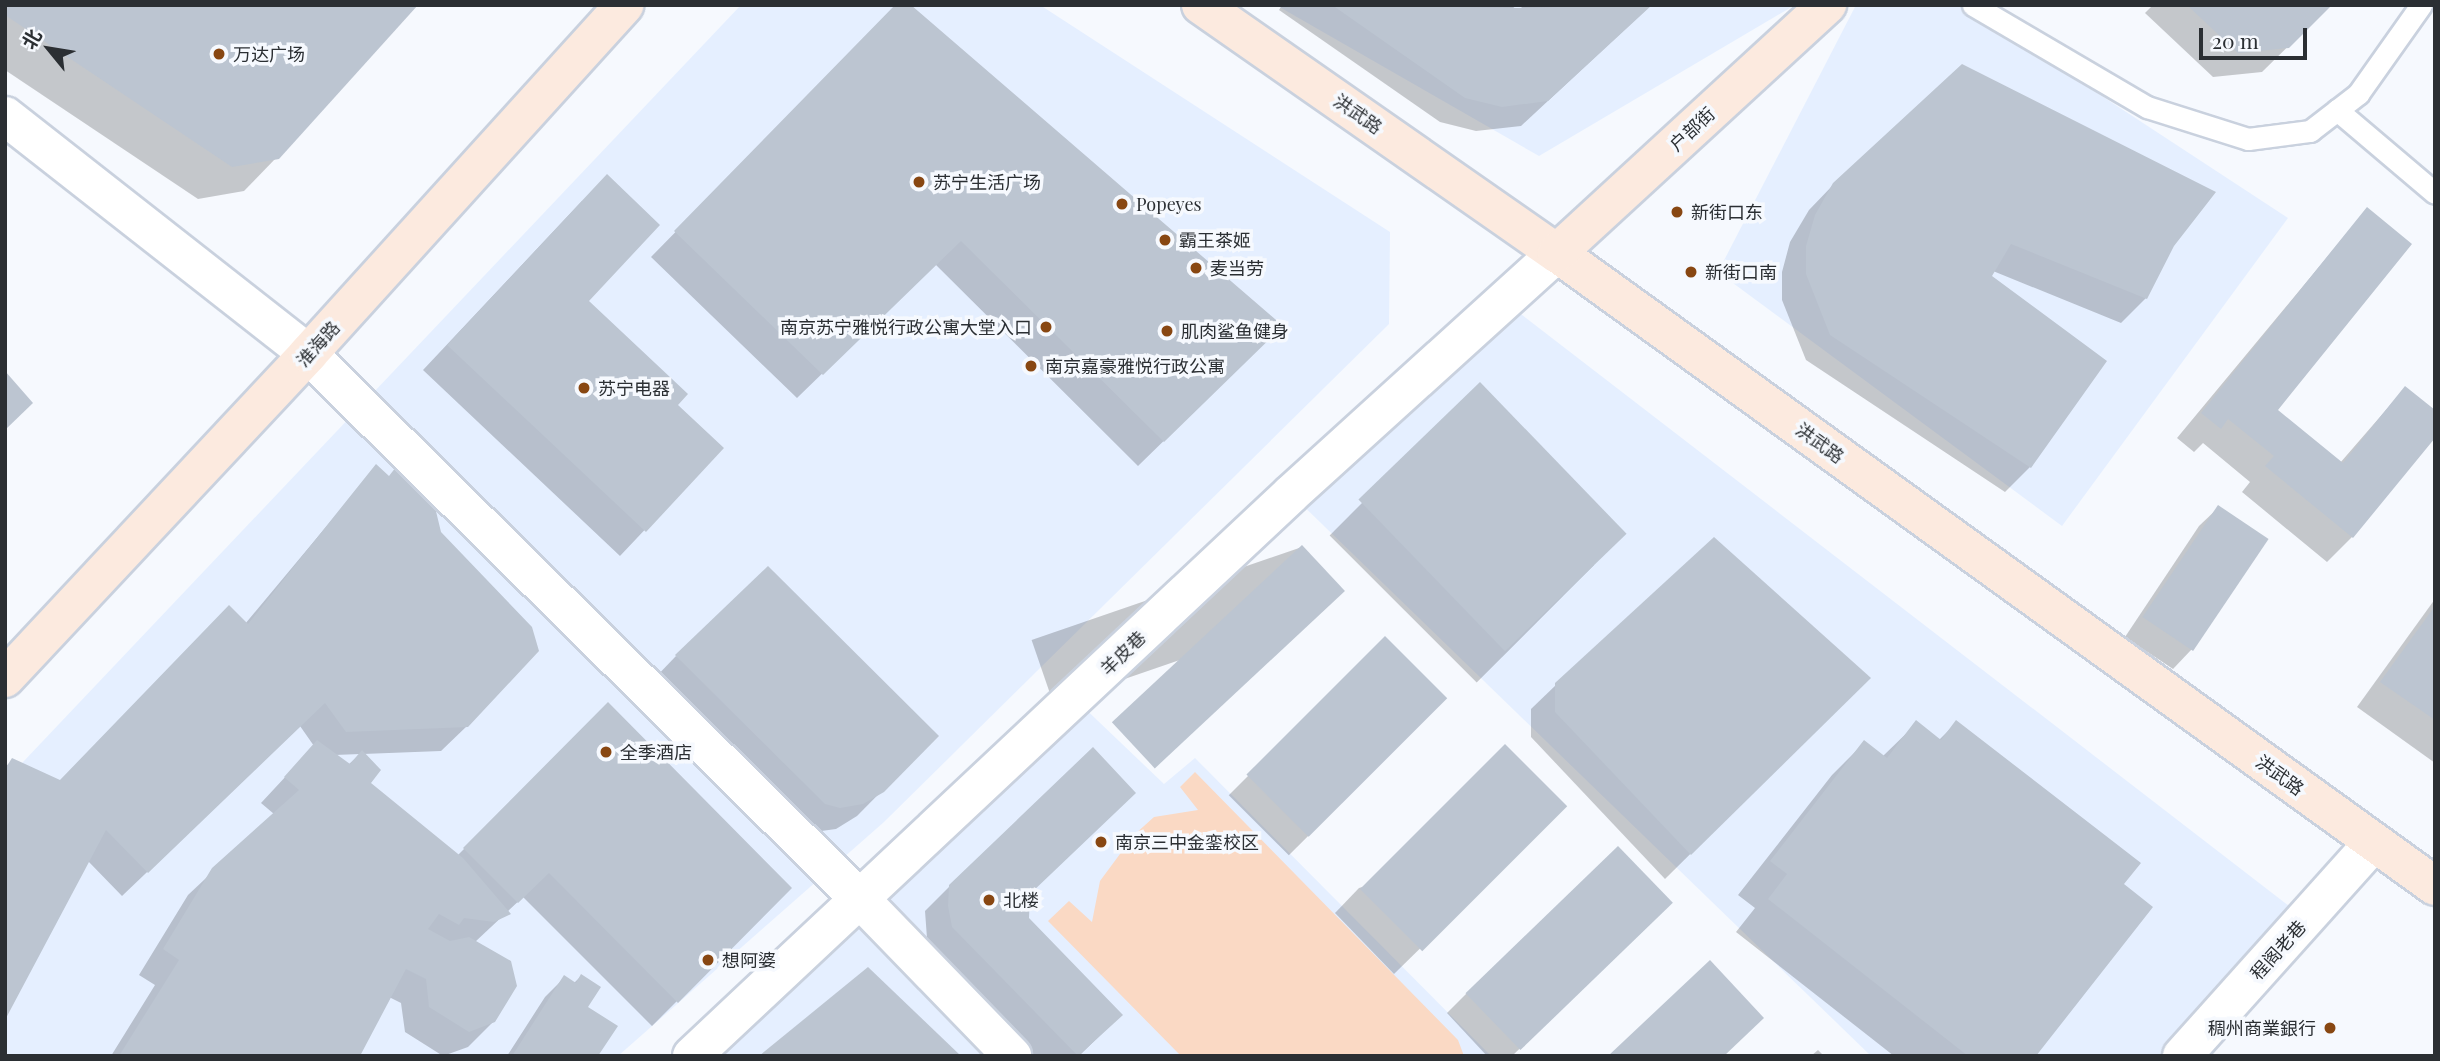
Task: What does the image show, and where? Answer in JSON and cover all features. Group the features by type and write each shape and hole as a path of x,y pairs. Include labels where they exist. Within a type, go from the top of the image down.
{"main road":[{"name":"淮海路","path":"5,678 308,354 625,5"},
{"name":"洪武路","path":"1201,5 1557,253 2435,886"},
{"name":"户部街","path":"1557,253 1826,5"}],"street":[{"path":"5,116 308,354 862,901 1012,1056"},
{"name":"羊皮巷","path":"692,1056 862,901 1291,494 1557,253"},
{"name":"程阁老巷","path":"2182,1056 2373,843"}],"lane":[{"path":"1973,5 2147,107 2248,139 2310,131 2358,94 2421,5"},
{"path":"2337,110 2435,193"}],"shaded area":[{"path":"741,5 1040,5 1390,232 1389,324 884,822 618,1056 5,1056 5,781"},
{"path":"1276,5 1795,5 1539,156"},
{"path":"1856,5 1963,5 2288,218 2062,526 1718,272"},
{"path":"1504,301 2306,919 2182,1056 1871,1056 1291,494"},
{"name":"南京三中金銮校区","path":"1075,699 1164,784 1195,758 1491,1056 692,1056"},
{"path":"1195,772 1458,1040 1464,1056 1181,1056 1048,921 1069,901 1092,922 1100,881 1134,835 1154,817 1198,810 1180,787"}],"building":[{"name":"万达广场","path":"5,5 418,5 279,159 232,167 5,15"},
{"name":"苏宁生活广场","path":"895,5 911,5 1283,326 1164,442 961,241 823,375 674,231"},
{"path":"1332,5 1518,8 1652,5 1548,101 1502,107 1465,98"},
{"path":"2187,5 2332,5 2289,48 2238,53"},
{"path":"1962,64 2216,192 2174,246 2147,299 2011,244 1992,276 2107,361 2031,468 1830,335 1806,274 1806,246 1815,215 1833,183"},
{"path":"607,174 660,225 589,301 688,394 678,405 724,448 646,532 447,345"},
{"path":"2367,207 2412,244 2278,410 2343,463 2405,386 2435,410 2435,438 2353,538 2265,466 2274,456 2228,419 2221,429 2201,413"},
{"path":"5,371 33,403 5,430"},
{"path":"1480,382 1627,534 1505,651 1358,499"},
{"path":"376,464 389,476 396,467 434,503 441,532 532,627 539,651 468,727 346,732 325,703 148,873 106,830 5,1020 5,769 12,758 60,780 229,605 248,624"},
{"path":"2218,505 2269,539 2193,651 2143,617"},
{"path":"1714,537 1871,678 1691,855 1555,712 1555,683"},
{"path":"1302,545 1345,591 1155,768 1112,722"},
{"path":"768,566 939,736 884,792 863,804 840,808 825,804 675,655"},
{"path":"2435,606 2435,720 2380,682"},
{"path":"1385,636 1447,698 1309,837 1246,775"},
{"path":"608,702 792,888 678,1003 549,873 518,903 463,848"},
{"path":"1916,720 1941,740 1956,720 2141,863 2124,884 2153,907 2036,1056 1968,1056 1768,899 1787,874 1770,861 1864,740 1887,758"},
{"path":"317,740 350,764 362,750 381,770 371,783 463,858 511,914 494,922 464,918 459,925 439,914 428,929 450,941 469,937 511,961 517,986 495,1022 469,1032 429,1007 426,979 406,969 360,1056 119,1056 179,960 163,949 212,868 299,790 284,777"},
{"path":"1505,744 1567,806 1422,951 1360,889"},
{"name":"北楼","path":"1093,747 1136,793 1030,894 1029,918 1123,1015 1078,1056 952,927 948,906 949,885"},
{"path":"1618,846 1673,903 1520,1050 1465,993"},
{"path":"1710,960 1764,1018 1724,1056 1608,1056"},
{"path":"868,967 961,1056 759,1056"},
{"path":"581,974 601,987 588,1007 618,1026 598,1056 512,1056 564,975 576,983"}],"place":[{"name":"万达广场","path":"219,54"},
{"name":"苏宁生活广场","path":"919,182"},
{"name":"Popeyes","path":"1122,204"},
{"name":"新街口东","path":"1677,212"},
{"name":"霸王茶姬","path":"1165,240"},
{"name":"麦当劳","path":"1196,268"},
{"name":"新街口南","path":"1691,272"},
{"name":"南京苏宁雅悦行政公寓大堂入口","path":"1046,327"},
{"name":"肌肉鲨鱼健身","path":"1167,331"},
{"name":"南京嘉豪雅悦行政公寓","path":"1031,366"},
{"name":"苏宁电器","path":"584,388"},
{"name":"全季酒店","path":"606,752"},
{"name":"南京三中金銮校区","path":"1101,842"},
{"name":"北楼","path":"989,900"},
{"name":"想阿婆","path":"708,960"},
{"name":"稠州商業銀行","path":"2330,1028"}]}
